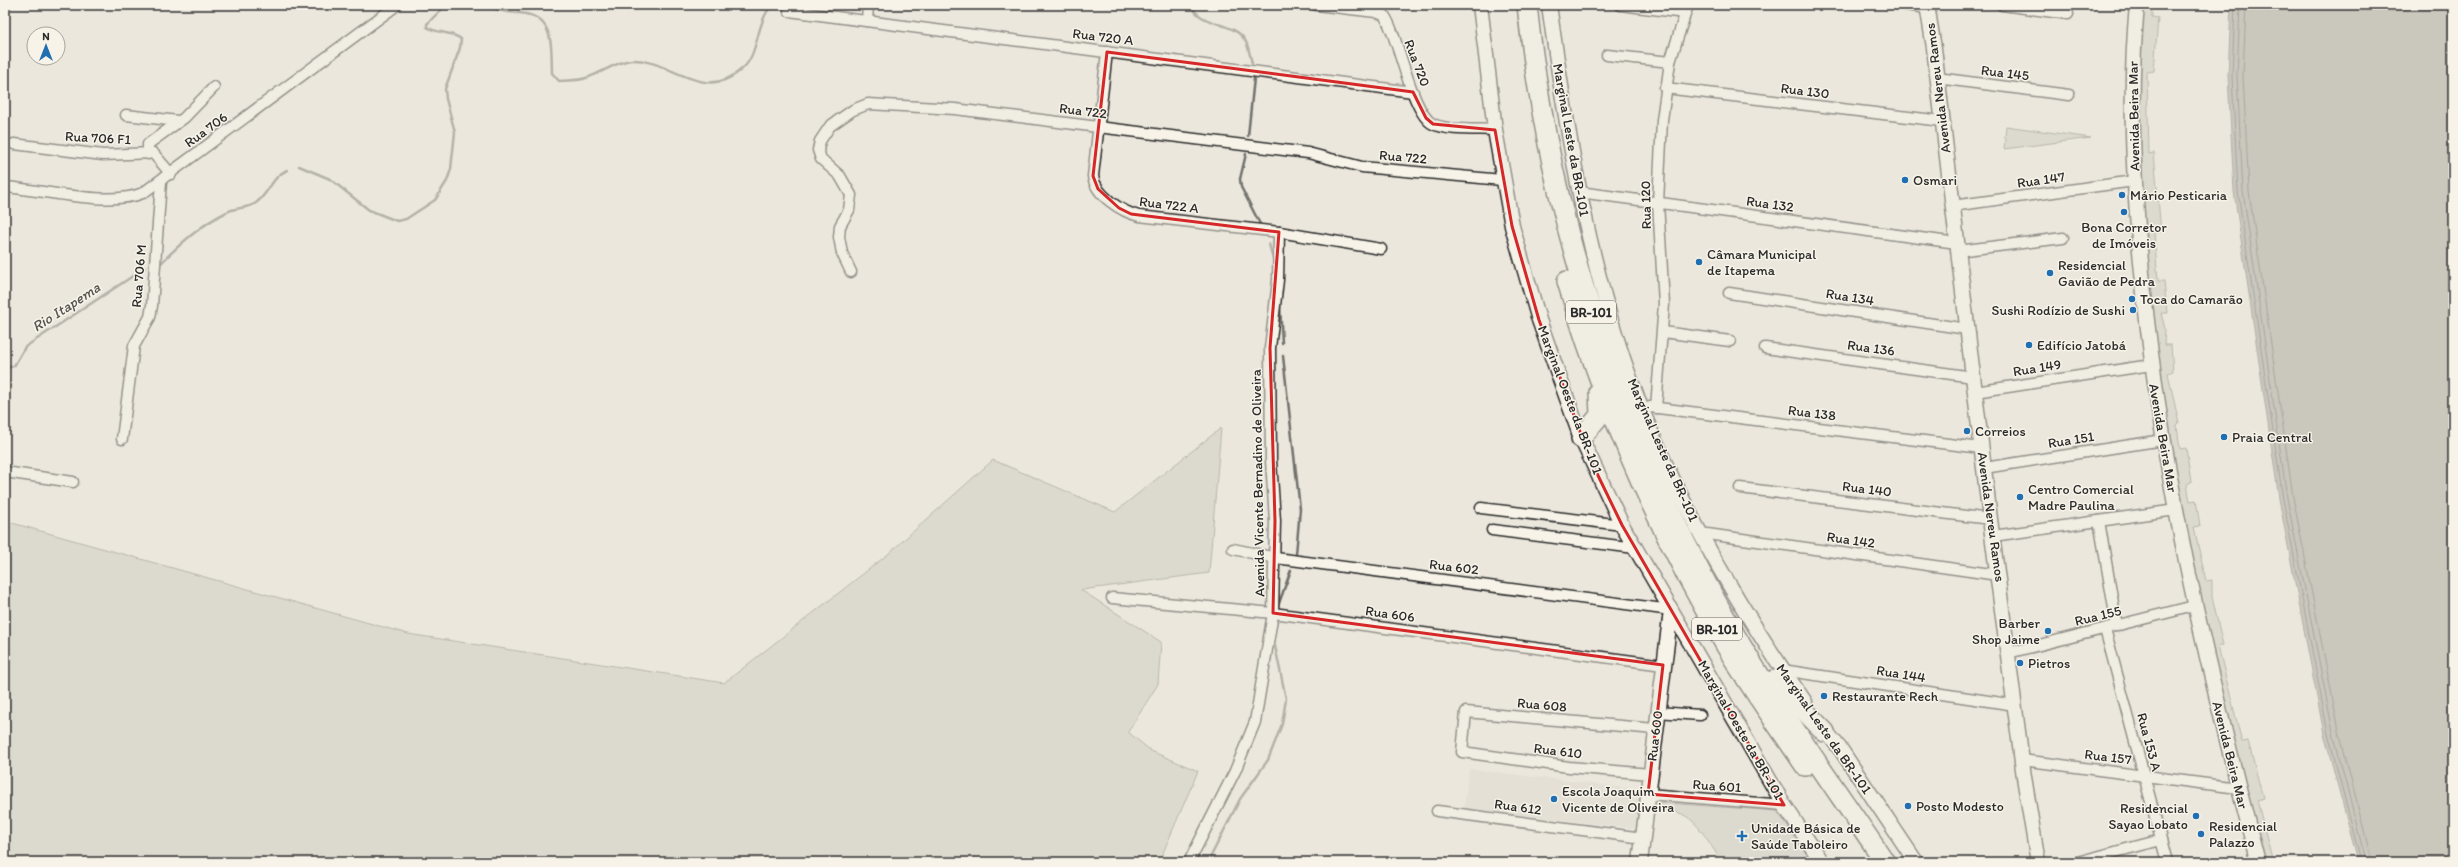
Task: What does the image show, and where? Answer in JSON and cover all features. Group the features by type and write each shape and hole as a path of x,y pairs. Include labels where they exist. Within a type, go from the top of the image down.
{"highway":[{"name":"BR-101","path":"1514,5 1523,76 1547,203 1574,305 1598,376 1633,464 1659,518 1727,647 1870,862"},
{"name":"BR-101","path":"1527,5 1547,141 1564,217 1589,309 1623,402 1656,481 1716,599 1761,675 1885,862"},
{"path":"1581,438 1600,415 1598,376"},
{"path":"1716,599 1748,639 1778,685 1825,732"}],"main road":[{"name":"Marginal Oeste da BR-101","path":"1480,5 1502,180 1526,277 1581,438 1622,525 1635,548 1784,805 1822,862"},
{"name":"Marginal Leste da BR-101","path":"1549,5 1579,192 1606,301 1640,406 1672,479 1700,533 1745,613 1782,670 1825,732 1844,755 1916,862"},
{"name":"Avenida Beira Mar","path":"2137,5 2132,77 2134,181 2151,365 2163,440 2194,606 2238,788 2258,862"},
{"name":"Avenida Nereu Ramos","path":"1928,6 1992,536 2022,760 2038,862"},
{"name":"Rua 600","path":"1640,862 1657,712 1671,610"}],"street":[{"name":"Rua 706","path":"5,187 120,199 136,196 161,182 397,5"},
{"path":"867,21 868,5"},
{"name":"Rua 720","path":"1316,5 1376,12 1384,15 1413,92 1426,118 1433,124 1495,130"},
{"path":"1620,5 1687,9"},
{"path":"1905,5 1928,6"},
{"path":"2002,5 2068,14"},
{"name":"Rua 120","path":"1656,408 1664,304 1658,203 1665,88 1670,62 1687,9"},
{"name":"Rua 720 A","path":"789,11 1413,92"},
{"name":"Rua 722 A","path":"1107,52 1098,126 1094,181 1098,189 1125,212 1139,216 1279,232 1381,249"},
{"path":"1607,55 1670,62"},
{"name":"Rua 145","path":"1937,78 2069,95"},
{"path":"148,154 148,144 178,122 214,87"},
{"name":"Rua 130","path":"1665,88 1942,121"},
{"name":"Rua 722","path":"851,272 842,253 839,237 840,226 851,204 851,195 840,176 821,159 818,150 820,141 830,126 853,110 868,104 885,104 1098,126 1290,150 1324,156 1362,167 1502,180"},
{"path":"126,115 178,122"},
{"name":"Rua 706 F1","path":"14,144 103,155 152,153 171,174"},
{"name":"Rua 147","path":"1952,206 2134,181"},
{"name":"Rua 706 M","path":"122,439 134,346 150,317 152,306 161,182"},
{"name":"Rua 132","path":"1579,192 1957,247 2063,238"},
{"name":"Avenida Vicente Bernadino de Oliveira","path":"1189,862 1235,771 1254,722 1273,613 1276,558 1271,460 1270,348 1278,280 1279,232"},
{"name":"Rua 134","path":"1729,292 1967,330"},
{"path":"1663,332 1730,342"},
{"name":"Rua 136","path":"1765,348 1973,377"},
{"name":"Rua 149","path":"1975,392 2151,365"},
{"name":"Rua 138","path":"1640,406 1981,448"},
{"name":"Rua 151","path":"1984,468 2163,440"},
{"path":"5,472 73,482"},
{"name":"Rua 140","path":"1740,488 1990,519"},
{"path":"1481,508 1622,525"},
{"path":"1992,536 2176,510"},
{"path":"2099,521 2117,626"},
{"path":"1492,530 1635,548"},
{"name":"Rua 142","path":"1700,533 1998,575"},
{"name":"Rua 602","path":"1233,549 1276,558 1671,610"},
{"name":"Rua 606","path":"1112,598 1273,613 1663,665"},
{"name":"Rua 155","path":"2008,653 2194,606"},
{"name":"Rua 153 A","path":"2105,629 2167,862"},
{"name":"Rua 144","path":"1782,670 2015,705"},
{"name":"Rua 608","path":"1462,752 1466,712 1655,729"},
{"path":"1657,712 1700,715"},
{"name":"Rua 610","path":"1462,752 1569,767 1650,774"},
{"name":"Rua 157","path":"2022,760 2238,788"},
{"name":"Rua 601","path":"1648,794 1784,805"},
{"name":"Rua 612","path":"1437,811 1643,838"},
{"path":"2077,862 2161,840"}],"highlighted area":[{"path":"1107,52 1413,92 1426,118 1433,124 1495,130 1512,226 1539,320 1590,459 1622,525 1784,805 1648,794 1663,665 1273,613 1275,521 1270,348 1279,232 1131,214 1119,208 1098,189 1093,176"}],"shaded area":[{"path":"2142,5 2152,5 2152,17 2158,18 2154,71 2147,72 2149,154 2154,153 2161,232 2154,233 2158,281 2164,281 2167,313 2161,313 2165,329 2164,345 2171,345 2173,371 2168,373 2179,424 2177,426 2180,449 2186,448 2191,482 2187,484 2190,501 2196,500 2200,526 2194,527 2206,581 2212,580 2212,597 2223,645 2218,646 2242,742 2248,741 2263,798 2257,800 2273,862 2263,862 2202,619 2151,331 2137,127"},
{"path":"2006,126 2091,138 2004,149"},
{"path":"1221,428 1209,573 1081,590 1161,642 1158,684 1128,732 1151,751 1198,771 1159,862 5,862 5,521 408,634 724,683 887,555 993,460 1115,512"},
{"name":"Escola Joaquim Vicente de Oliveira","path":"1469,769 1643,790 1639,829 1464,809"},
{"path":"1652,802 1777,811 1812,862 1722,862 1694,822 1686,816 1676,812 1665,811 1651,813"}],"water":[{"path":"2231,5 2453,5 2453,862 2358,862 2324,734 2279,499 2234,192 2228,76"}],"waterway":[{"name":"Rio Itapema","path":"299,166 330,179 369,210 397,221 406,219 435,200 447,181 451,169 455,132 446,99 445,89 460,48 461,39 457,36 431,29 427,27 427,24 446,5"},
{"name":"Rio Itapema","path":"489,5 503,11 530,15 539,19 545,25 551,42 552,73 559,81 583,79 620,63 632,60 660,66 688,78 715,82 729,78 743,68 748,62 752,55 763,20 772,5"},
{"path":"1191,5 1202,17 1234,30 1241,35 1247,44 1252,63"},
{"path":"1248,136 1254,78"},
{"path":"1246,154 1240,179 1241,187 1261,226"},
{"name":"Rio Itapema","path":"161,263 184,241 209,222 230,210 256,203 274,181 287,170"},
{"path":"1269,244 1274,263"},
{"name":"Rio Itapema","path":"5,368 14,366 25,347 145,268"},
{"path":"1280,305 1282,343"},
{"path":"1283,356 1300,509 1296,554"},
{"path":"1278,606 1291,570"},
{"path":"1208,862 1240,799 1268,760 1282,724 1286,699 1274,641"}],"place":[{"name":"Osmari","path":"1905,180"},
{"name":"Mário Pesticaria","path":"2122,195"},
{"name":"Bona Corretor de Imóveis","path":"2124,212"},
{"name":"Câmara Municipal de Itapema","path":"1699,262"},
{"name":"Residencial Gavião de Pedra","path":"2050,273"},
{"name":"Toca do Camarão","path":"2132,299"},
{"name":"Sushi Rodízio de Sushi","path":"2133,310"},
{"name":"Edifício Jatobá","path":"2029,345"},
{"name":"Correios","path":"1967,431"},
{"name":"Praia Central","path":"2224,437"},
{"name":"Centro Comercial Madre Paulina","path":"2020,497"},
{"name":"Barber Shop Jaime","path":"2048,631"},
{"name":"Pietros","path":"2020,663"},
{"name":"Restaurante Rech","path":"1824,696"},
{"name":"Escola Joaquim Vicente de Oliveira","path":"1554,799"},
{"name":"Posto Modesto","path":"1908,806"},
{"name":"Residencial Sayao Lobato","path":"2196,816"},
{"name":"Residencial Palazzo","path":"2201,834"},
{"name":"Unidade Básica de Saúde Taboleiro","path":"1742,836"}]}
